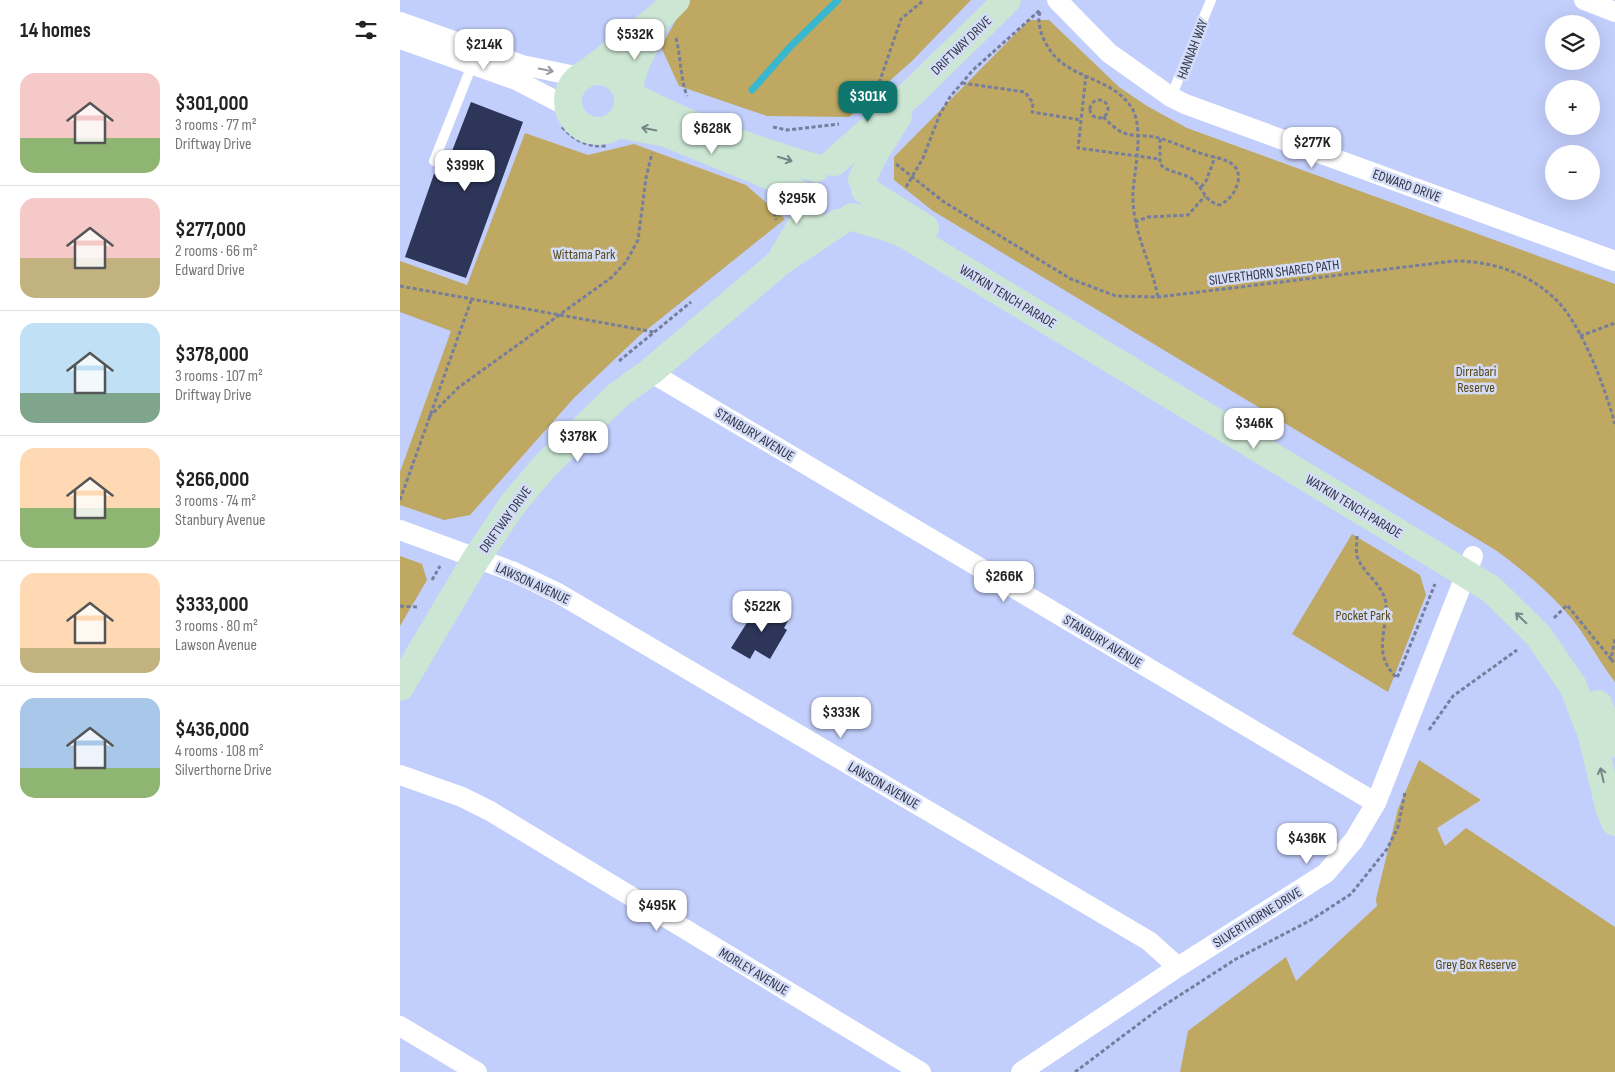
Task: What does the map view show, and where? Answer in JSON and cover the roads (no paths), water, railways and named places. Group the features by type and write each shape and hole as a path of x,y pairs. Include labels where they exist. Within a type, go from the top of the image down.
{"street":[{"name":"DRIFTWAY DRIVE","path":"825,165 915,90 1007,0"},
{"path":"1584,0 1615,12"},
{"name":"EDWARD DRIVE","path":"1047,4 1109,54 1171,97 1615,261"},
{"path":"568,107 570,90 583,75 670,15"},
{"path":"400,39 516,80 568,107 577,123 593,131 602,131 618,124 627,110 627,94 636,63 670,15"},
{"path":"400,22 522,65 583,75 602,71 618,78 627,94 672,117 780,158 850,167 863,184 862,205 845,220 827,222 818,218 807,204 776,178 666,133 618,124"},
{"name":"DRIFTWAY DRIVE","path":"863,184 876,150 915,90"},
{"path":"807,204 806,182 825,165"},
{"name":"WATKIN TENCH PARADE","path":"863,184 898,212 1470,565 1491,589 1538,634 1572,686 1592,735 1609,807 1615,822"},
{"name":"DRIFTWAY DRIVE","path":"780,262 807,204"},
{"name":"DRIFTWAY DRIVE","path":"400,687 476,558 512,505 544,467 618,395 650,372 780,262 845,220"},
{"name":"WATKIN TENCH PARADE","path":"845,220 890,228 908,236 1470,565 1515,586 1550,622 1586,677 1615,742"},
{"name":"STANBURY AVENUE","path":"650,372 1376,804"},
{"name":"LAWSON AVENUE","path":"400,530 514,572 558,593 1149,941 1178,967"},
{"name":"SILVERTHORNE DRIVE","path":"1021,1072 1178,967 1326,874 1354,840 1376,804 1470,565"},
{"name":"MORLEY AVENUE","path":"400,775 462,797 490,811 921,1072"},
{"path":"400,1026 476,1072"}],"lane":[{"name":"HANNAH WAY","path":"1171,97 1211,0"},
{"path":"434,161 472,65"}],"waterway":[{"path":"752,90 790,47 838,0"}],"park label":[{"name":"Wittama Park","path":"584,254"},
{"name":"Dirrabari Reserve","path":"1476,380"},
{"name":"Pocket Park","path":"1363,615"},
{"name":"Grey Box Reserve","path":"1476,964"}]}
